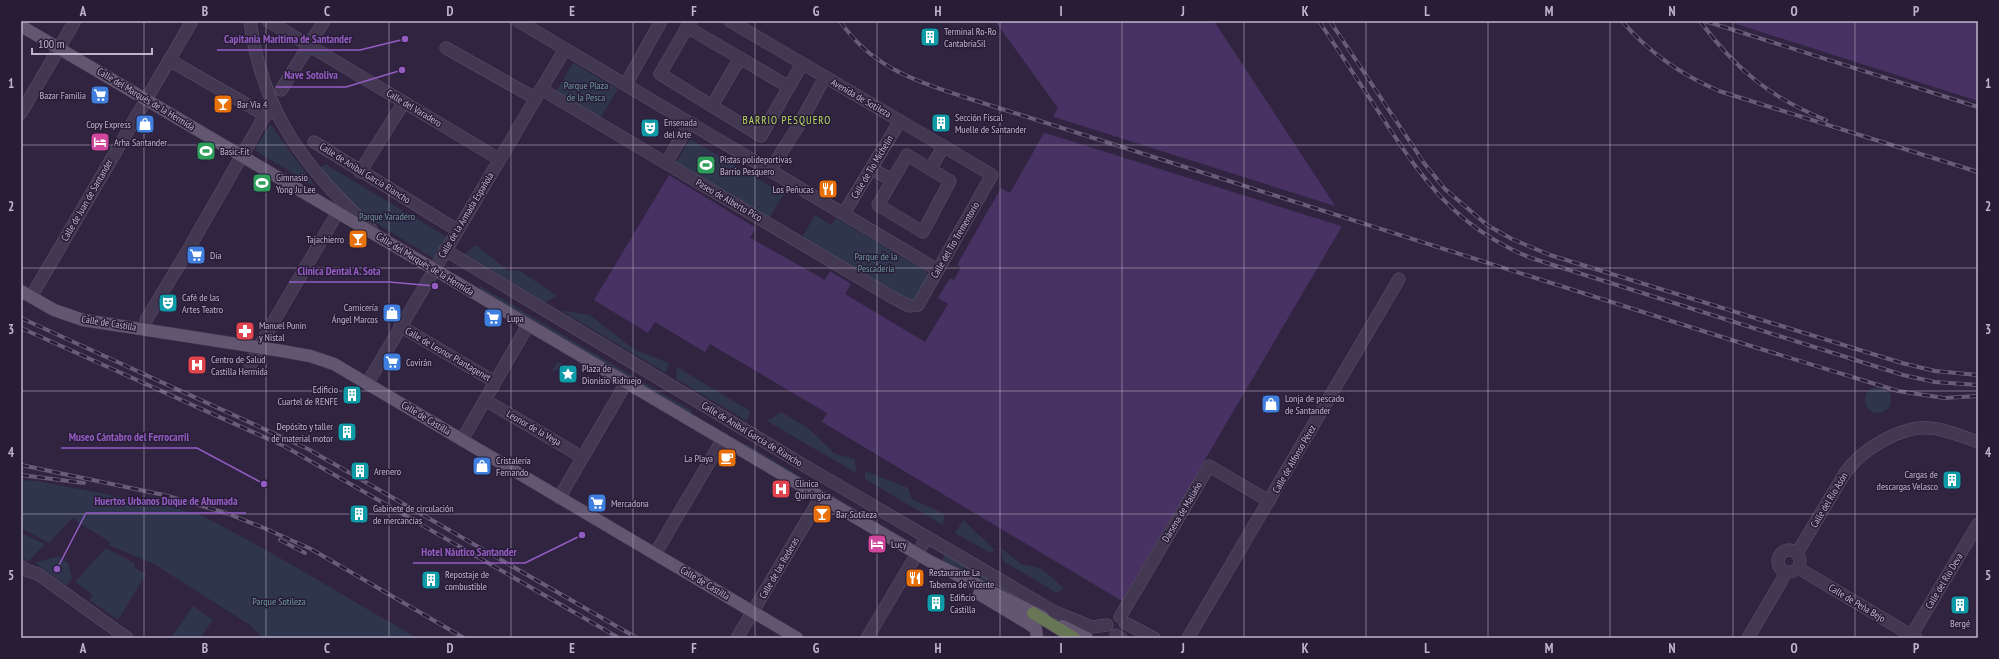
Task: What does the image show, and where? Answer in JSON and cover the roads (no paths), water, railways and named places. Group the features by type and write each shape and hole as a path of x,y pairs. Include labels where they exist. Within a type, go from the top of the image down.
{"highway":[{"path":"1033,613 1074,638"}],"main road":[{"name":"Calle del Marqués de la Hermida","path":"21,26 528,325 623,387 724,440 935,564 1087,638"},
{"name":"Calle de Castilla","path":"26,294 54,310 83,320 261,347 310,356 323,360 344,370 797,638"},
{"path":"935,564 979,594 1036,629 1037,638"}],"street":[{"path":"21,114 75,21"},
{"name":"Calle de Juan de Santander","path":"26,294 147,99 192,21"},
{"path":"145,329 146,320 188,250 241,156 270,114 250,21"},
{"name":"Calle del Varadero","path":"268,21 499,159"},
{"path":"281,90 324,21"},
{"path":"518,21 938,270"},
{"path":"626,84 661,21"},
{"name":"Avenida de Sotileza","path":"730,21 992,175"},
{"path":"789,87 740,58 689,24 660,74 761,136 789,87 802,64"},
{"name":"Paseo de Alberto Pico","path":"446,48 538,94 666,163 902,303 909,306 918,305"},
{"name":"Calle de la Armada Española","path":"367,384 433,269 565,49"},
{"path":"712,106 740,58"},
{"path":"169,60 270,114 318,176 379,237"},
{"path":"770,170 799,125 825,77"},
{"path":"360,172 404,102"},
{"name":"Calle de Tío Michelín","path":"844,213 900,121"},
{"path":"666,163 690,123"},
{"name":"Calle de Anibal García Riancho","path":"314,142 360,172 457,230"},
{"path":"930,168 944,146"},
{"path":"907,155 950,181 923,232 878,205 892,180 907,155"},
{"path":"872,168 892,180"},
{"name":"Calle del Tío Trementorio","path":"918,305 992,175"},
{"path":"249,368 261,347 264,338 338,212"},
{"name":"Calle de Anibal García de Riancho","path":"445,250 736,425 1055,612 1092,627 1107,624"},
{"name":"Calle de Alfonso Pérez","path":"1188,638 1399,279"},
{"path":"462,440 528,325"},
{"name":"Calle de Leonor Plantagenet","path":"400,326 495,382"},
{"path":"559,498 623,387"},
{"name":"Leonor de la Vega","path":"485,400 582,457"},
{"path":"655,554 724,440 736,425"},
{"name":"Calle del Río Asón","path":"1797,553 1845,473 1865,451 1904,432 1923,427 1932,428 1978,442"},
{"name":"Dársena de Maliaño","path":"1154,638 1122,620 1209,466 1269,501"},
{"name":"Calle de las Rederas","path":"737,638 820,497"},
{"name":"Calle del Río Deva","path":"1913,637 1978,524"},
{"path":"867,638 927,537"},
{"path":"1786,550 1794,550 1800,559 1798,568 1791,572 1785,572 1778,564 1778,556 1786,550"},
{"name":"Calle de Peña Bejo","path":"1798,568 1913,637"},
{"path":"23,570 38,574 127,638"},
{"path":"1748,638 1782,580 1785,572"}],"railway":[{"path":"840,21 852,37 865,50 880,61 911,78 964,97 1725,338 1898,391 1944,398 1978,396"},
{"path":"1319,21 1397,140 1428,182 1444,201 1462,217 1482,232 1505,246 1531,258 1903,375 1935,382 1978,385"},
{"path":"1330,21 1424,163 1445,189 1487,225 1512,239 1550,255 1902,363 1935,371 1978,375"},
{"path":"1622,21 1643,43 1666,62 1692,78 1719,91 1978,172"},
{"path":"1700,21 1727,54 1741,68 1771,92 1826,120"},
{"path":"1705,21 1978,107"},
{"path":"21,318 308,449 637,638"},
{"path":"21,328 284,446 619,638"},
{"path":"21,465 164,495 226,513 311,549 464,638"},
{"path":"21,475 84,483"},
{"path":"280,540 305,553"}],"place":[{"name":"Terminal Ro-Ro CantabriaSil","path":"930,37"},
{"name":"Capitania Maritima de Santander","path":"405,39"},
{"name":"Nave Sotoliva","path":"402,70"},
{"name":"Bazar Familia","path":"100,95"},
{"name":"Bar Vía 4","path":"223,104"},
{"name":"Sección Fiscal Muelle de Santander","path":"941,123"},
{"name":"Copy Express","path":"145,124"},
{"name":"Ensenada del Arte","path":"650,128"},
{"name":"Arha Santander","path":"100,142"},
{"name":"Basic-Fit","path":"206,151"},
{"name":"Pistas polideportivas Barrio Pesquero","path":"706,165"},
{"name":"Gimnasio Yong Ju Lee","path":"262,183"},
{"name":"Los Peñucas","path":"828,189"},
{"name":"Tajachierro","path":"358,239"},
{"name":"Dia","path":"196,255"},
{"name":"Clínica Dental A. Sota","path":"435,286"},
{"name":"Café de las Artes Teatro","path":"168,303"},
{"name":"Carnicería Ángel Marcos","path":"392,313"},
{"name":"Lupa","path":"493,318"},
{"name":"Manuel Punin y Nistal","path":"245,331"},
{"name":"Covirán","path":"392,362"},
{"name":"Centro de Salud Castilla Hermida","path":"197,365"},
{"name":"Plaza de Dionisio Ridruejo","path":"568,374"},
{"name":"Edificio Cuartel de RENFE","path":"352,395"},
{"name":"Lonja de pescado de Santander","path":"1271,404"},
{"name":"Depósito y taller de material motor","path":"347,432"},
{"name":"La Playa","path":"727,458"},
{"name":"Cristalería Fernando","path":"482,466"},
{"name":"Arenero","path":"360,471"},
{"name":"Cargas de descargas Velasco","path":"1952,480"},
{"name":"Museo Cántabro del Ferrocarril","path":"264,484"},
{"name":"Clinica Quirúrgica","path":"781,489"},
{"name":"Mercadona","path":"597,503"},
{"name":"Gabinete de circulación de mercancías","path":"359,514"},
{"name":"Bar Sotileza","path":"822,514"},
{"name":"Hotel Náutico Santander","path":"582,535"},
{"name":"Lucy","path":"877,544"},
{"name":"Huertos Urbanos Duque de Ahumada","path":"57,569"},
{"name":"Restaurante La Taberna de Vicente","path":"915,578"},
{"name":"Repostaje de combustible","path":"431,580"},
{"name":"Edificio Castilla","path":"936,603"},
{"name":"Bergé","path":"1960,605"}],"district":[{"name":"BARRIO PESQUERO","path":"787,120"}],"park label":[{"name":"Parque Plaza de la Pesca","path":"586,90"},
{"name":"Parque Varadero","path":"387,216"},
{"name":"Parque de la Pescadería","path":"876,262"},
{"name":"Parque Sotileza","path":"279,601"}]}
